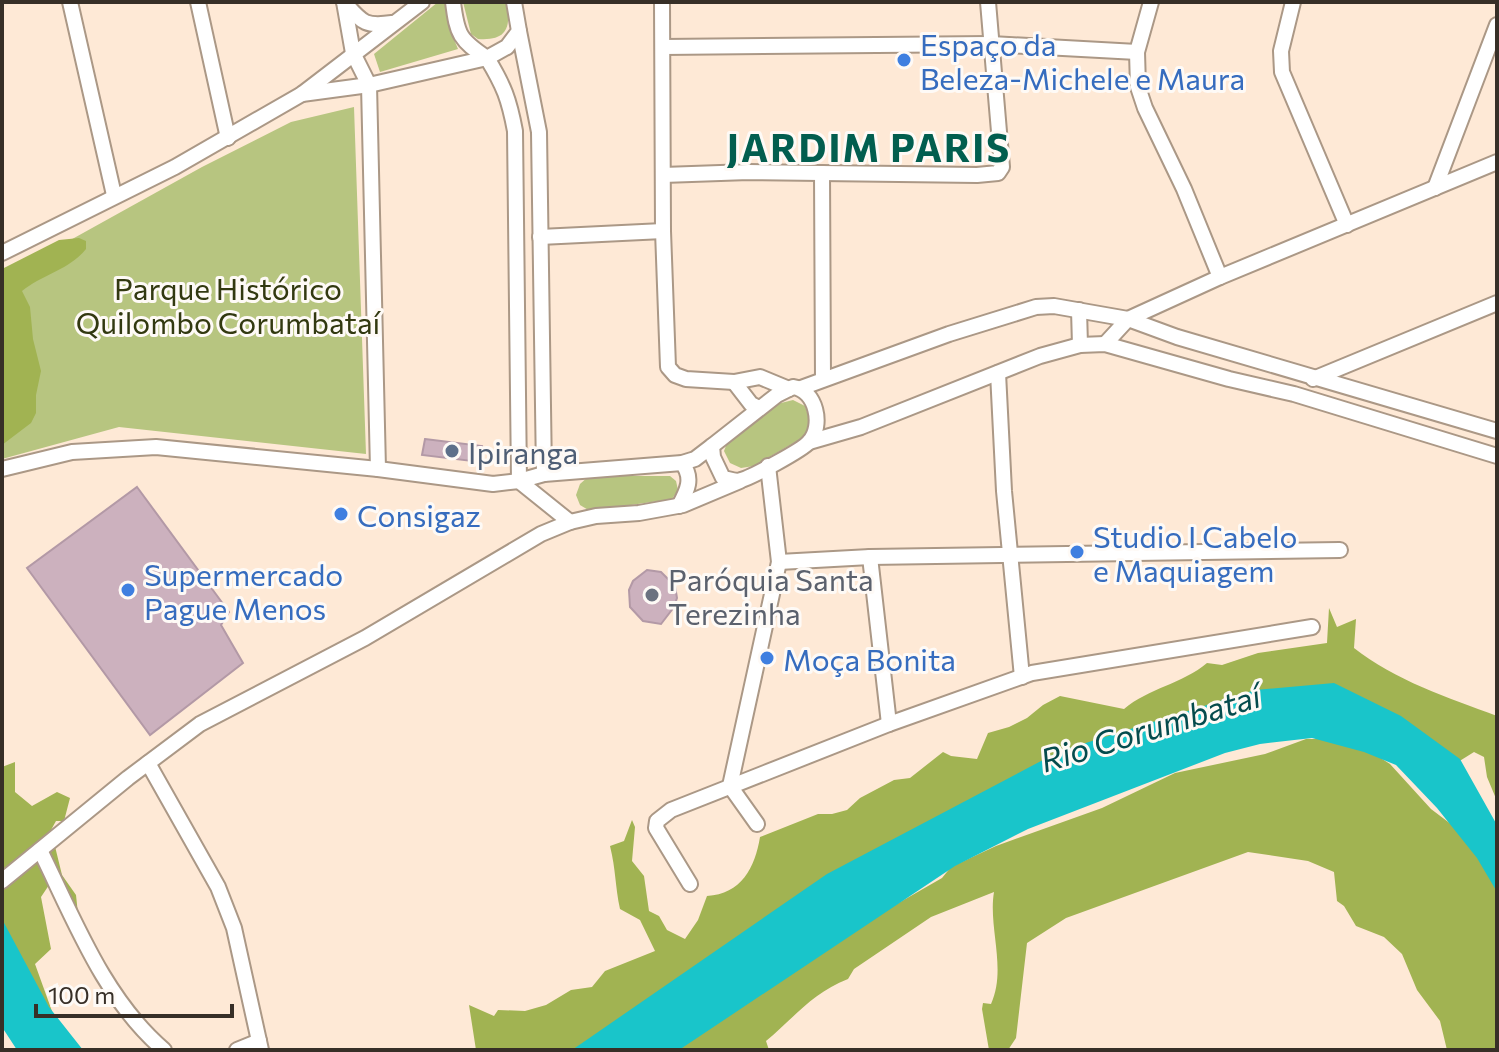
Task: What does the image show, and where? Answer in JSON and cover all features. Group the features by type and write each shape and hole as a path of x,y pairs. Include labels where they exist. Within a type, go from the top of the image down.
{"street":[{"path":"70,2 114,195"},
{"path":"198,2 228,138"},
{"path":"344,2 362,23 375,26 393,23"},
{"path":"344,2 353,53 369,85 378,469"},
{"path":"2,253 228,138 302,94 422,2"},
{"path":"453,2 456,23 464,42 487,58 509,96 515,131 519,481"},
{"path":"514,2 539,132 544,474"},
{"path":"662,2 663,231 668,367 675,375 686,379 734,382 760,377 808,393 814,403 817,430 809,442"},
{"path":"663,175 998,173 1002,167 988,2"},
{"path":"1151,2 1137,52 1136,74 1145,108 1184,189 1220,277"},
{"path":"1293,2 1281,51 1282,72 1347,225"},
{"path":"1435,188 1497,25"},
{"path":"302,94 369,85 487,58 507,47 519,31"},
{"path":"663,47 991,44 1137,52"},
{"path":"1105,344 1128,319 1220,277 1497,162"},
{"path":"822,173 823,378"},
{"path":"540,237 663,231"},
{"path":"1294,394 1314,378 1497,303"},
{"path":"2,469 72,452 156,447 493,484 544,474 682,463 695,459 759,408 795,388 1012,312 1054,306 1128,319 1177,337 1497,434 1495,456 1294,394 1105,344 1080,345 1040,356 861,427 809,442 740,481 679,506 596,516 541,534 365,638 200,724 4,880"},
{"path":"1079,310 1080,345"},
{"path":"998,373 1022,677"},
{"path":"734,382 751,404 759,408"},
{"path":"712,446 713,457 723,478 740,481"},
{"path":"679,506 689,483 682,463"},
{"path":"757,824 730,786 779,562 768,466"},
{"path":"519,481 570,522"},
{"path":"779,562 1010,554 1340,550"},
{"path":"870,557 889,724"},
{"path":"690,884 656,828 657,821 671,810 889,724 1022,677 1312,627"},
{"path":"148,763 218,887 234,928 260,1045 237,1050"},
{"path":"40,850 111,988 144,1033 164,1050"}],"green space":[{"path":"438,2 446,2 449,27 458,49 380,72 374,54"},
{"path":"463,2 507,2 505,31 495,38 478,39 471,34"},
{"name":"Parque Histórico Quilombo Corumbataí","path":"354,107 366,454 119,427 2,459 2,278 202,167 291,122"},
{"path":"79,238 86,241 86,249 79,256 22,291 30,307 33,339 41,371 36,413 31,423 2,445 2,269 59,240"},
{"path":"793,400 805,406 810,421 809,434 754,466 741,468 730,463 724,451 729,438 777,404"},
{"path":"589,476 670,476 676,481 678,490 672,499 590,511 580,505 576,495 580,484"},
{"path":"1329,608 1337,627 1356,619 1354,648 1386,670 1497,716 1497,801 1487,777 1484,757 1474,752 1458,762 1255,706 574,1050 476,1050 469,1005 494,1016 498,1010 525,1011 546,1005 571,990 592,987 605,971 655,951 640,920 620,909 618,901 610,846 624,841 632,820 635,827 632,861 644,876 649,911 659,916 667,930 685,939 698,920 707,896 737,885 750,869 760,837 818,814 847,810 860,798 894,780 910,778 943,752 977,759 988,733 1027,718 1060,696 1124,709 1207,663 1222,665 1258,653 1327,643"},
{"path":"1306,739 1327,739 1365,748 1390,764 1431,809 1468,837 1497,884 1497,1050 1447,1050 1440,1021 1417,990 1402,954 1384,937 1356,926 1344,906 1337,901 1334,872 1308,861 1248,852 1066,918 1027,943 1016,1038 1008,1050 989,1050 982,1009 983,1003 991,1004 997,977 994,892 931,917 854,969 848,979 814,998 766,1041 769,1050 643,1050 942,878 951,867 996,846 1102,808 1175,773 1265,754"},
{"path":"15,762 15,792 32,806 57,792 70,798 64,821 56,821 51,830 62,875 76,895 78,914 49,885 41,897 51,949 35,964 66,1050 2,965 2,767"}],"water":[{"name":"Rio Corumbataí","path":"1334,683 1401,716 1460,759 1497,825 1497,892 1477,858 1437,808 1396,765 1364,752 1312,738 1260,744 1225,753 1028,829 955,866 679,1050 572,1050 827,874 1060,751 1255,690"},
{"path":"2,919 49,1007 83,1050 17,1050 2,1027"}],"building":[{"name":"Ipiranga","path":"425,439 482,446 480,462 422,455"},
{"name":"Supermercado Pague Menos","path":"137,487 229,612 221,625 243,663 150,735 27,568"},
{"name":"Paróquia Santa Terezinha","path":"647,570 661,572 675,586 677,598 674,607 661,624 643,621 630,607 629,590 633,581"}],"place":[{"name":"Espaço da Beleza-Michele e Maura","path":"904,60"},
{"name":"Ipiranga","path":"452,451"},
{"name":"Consigaz","path":"341,514"},
{"name":"Studio I Cabelo e Maquiagem","path":"1077,552"},
{"name":"Supermercado Pague Menos","path":"128,590"},
{"name":"Paróquia Santa Terezinha","path":"652,595"},
{"name":"Moça Bonita","path":"767,658"}],"district":[{"name":"JARDIM PARIS","path":"869,146"}]}
